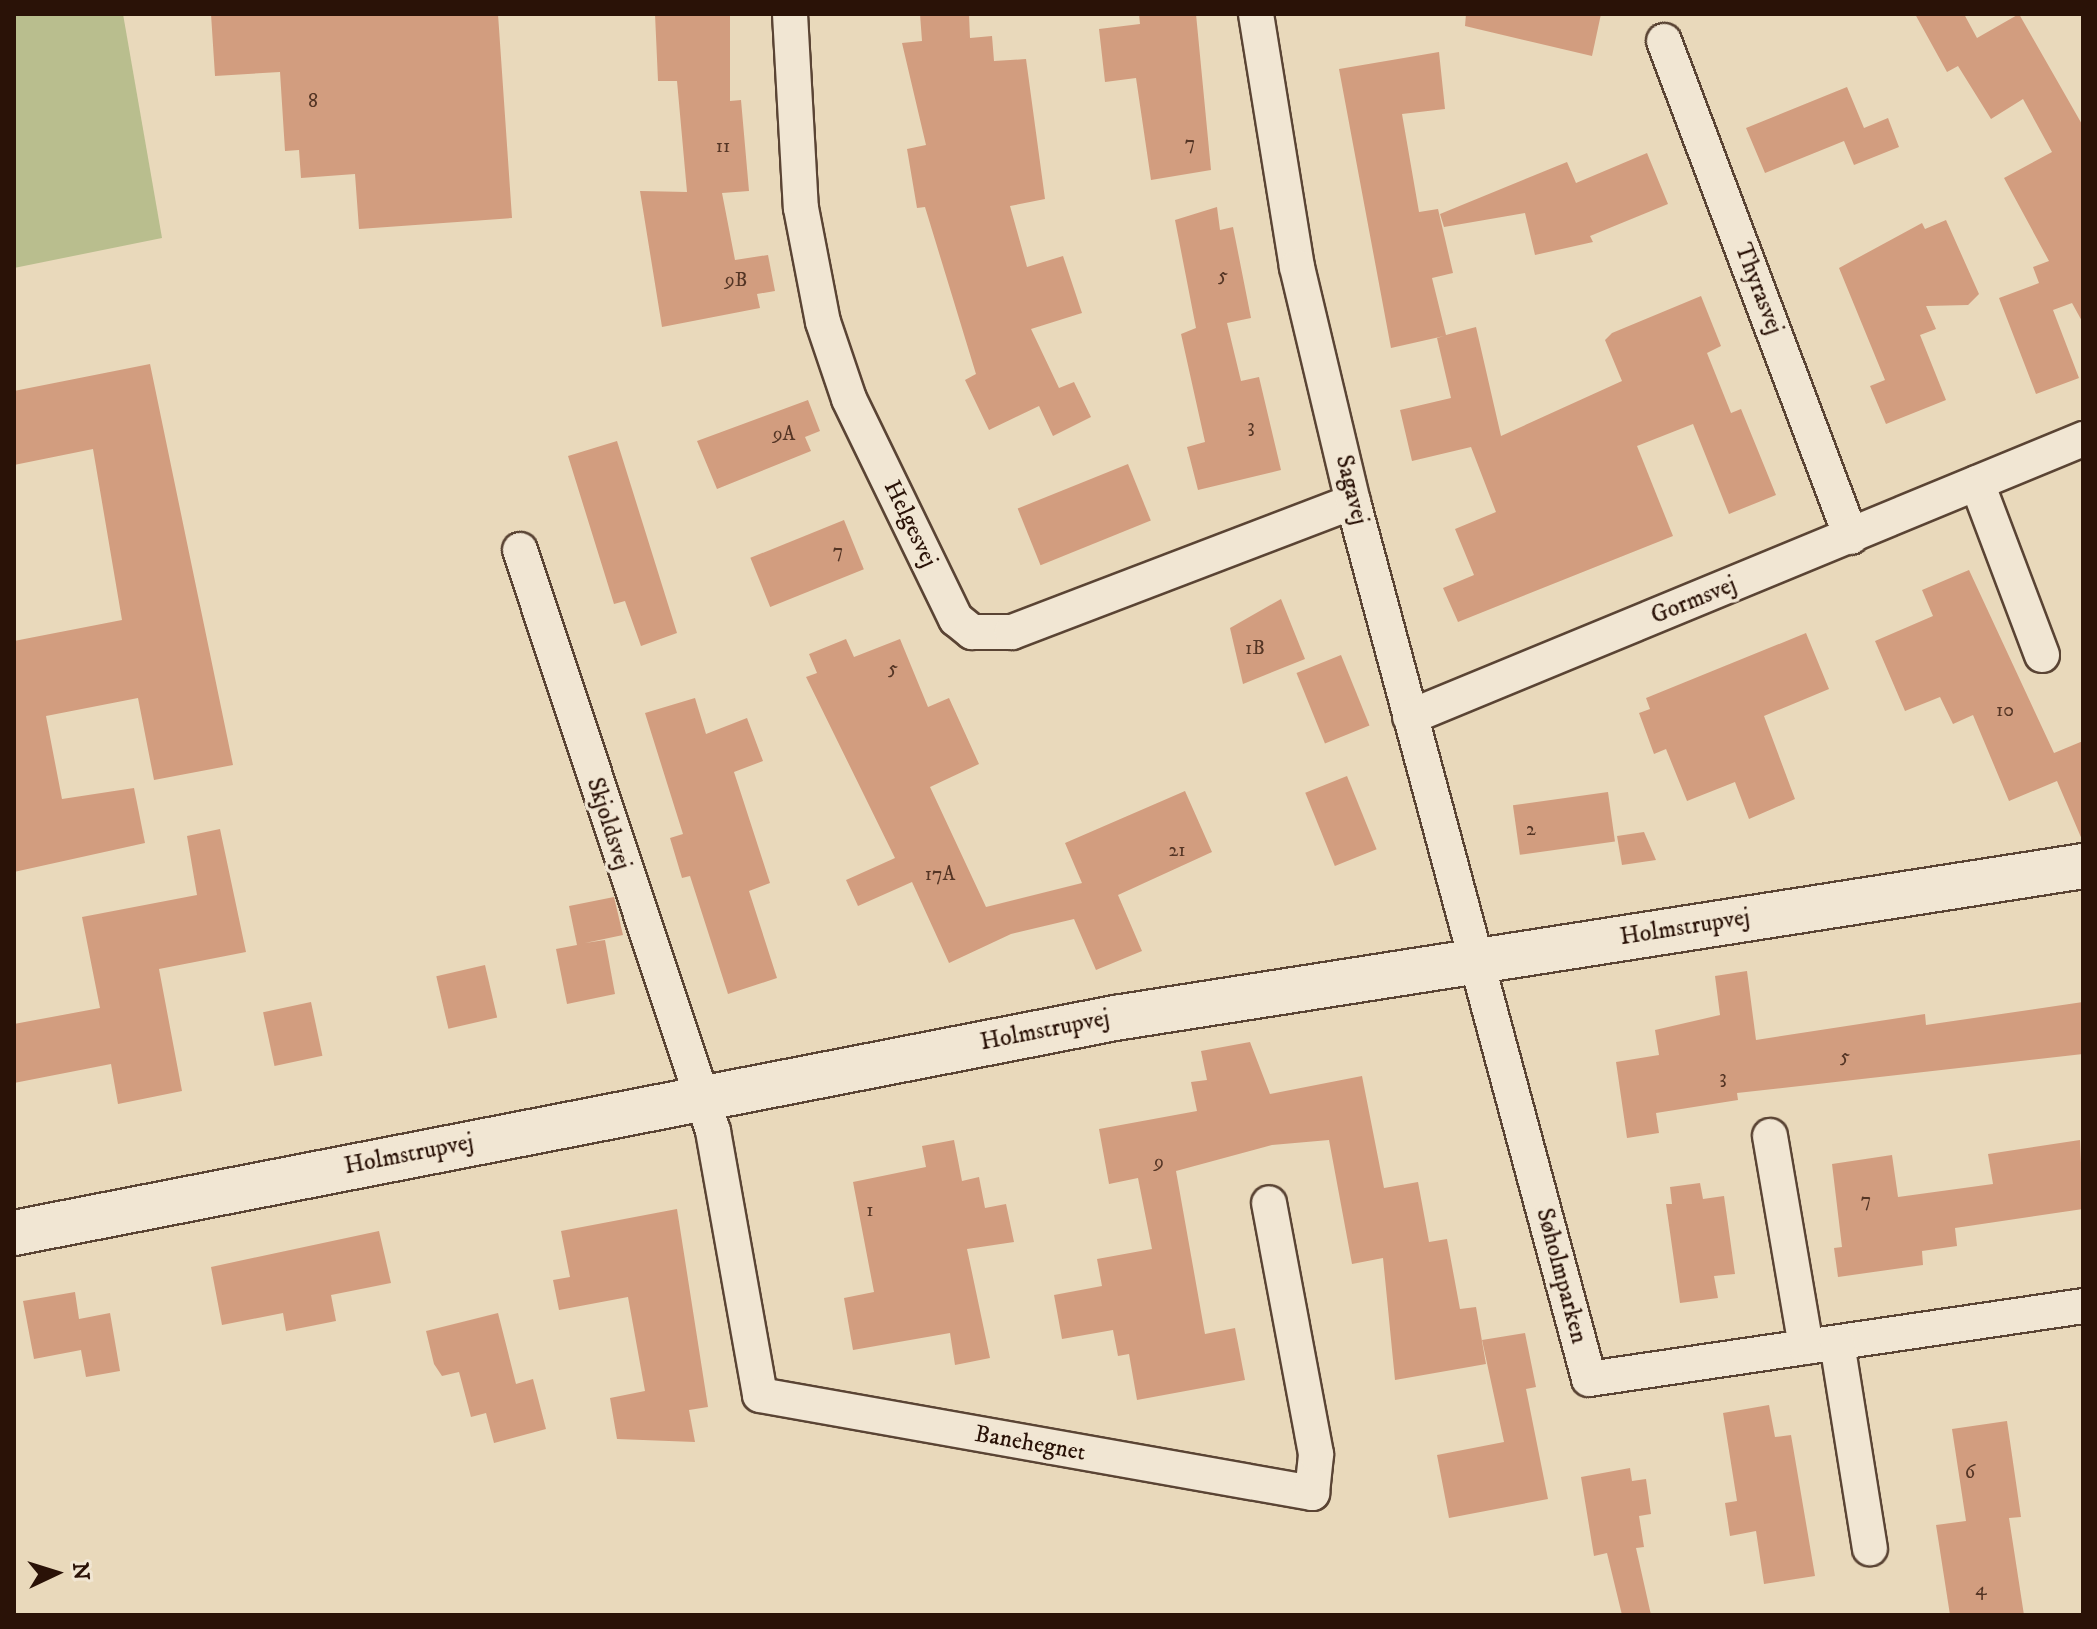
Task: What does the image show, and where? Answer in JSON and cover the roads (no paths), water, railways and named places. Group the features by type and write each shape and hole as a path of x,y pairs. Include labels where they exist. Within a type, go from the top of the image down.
{"street":[{"name":"Helgesvej","path":"790,14 801,208 823,322 849,399 956,619 972,632 1012,632 1353,502"},
{"name":"Sagavej","path":"1256,14 1297,267 1353,502 1478,960"},
{"name":"Thyrasvej","path":"1664,41 1851,537"},
{"name":"Gormsvej","path":"1410,717 2083,439"},
{"path":"1977,483 2042,655"},
{"name":"Skjoldsvej","path":"520,550 699,1097"},
{"name":"Holmstrupvej","path":"14,1233 699,1097 1478,960 2083,866"},
{"name":"Søholmparken","path":"1478,960 1589,1379 2083,1306"},
{"name":"Banehegnet","path":"699,1097 713,1131 760,1395 1312,1493 1316,1454 1269,1203"},
{"path":"1770,1136 1870,1548"}]}
